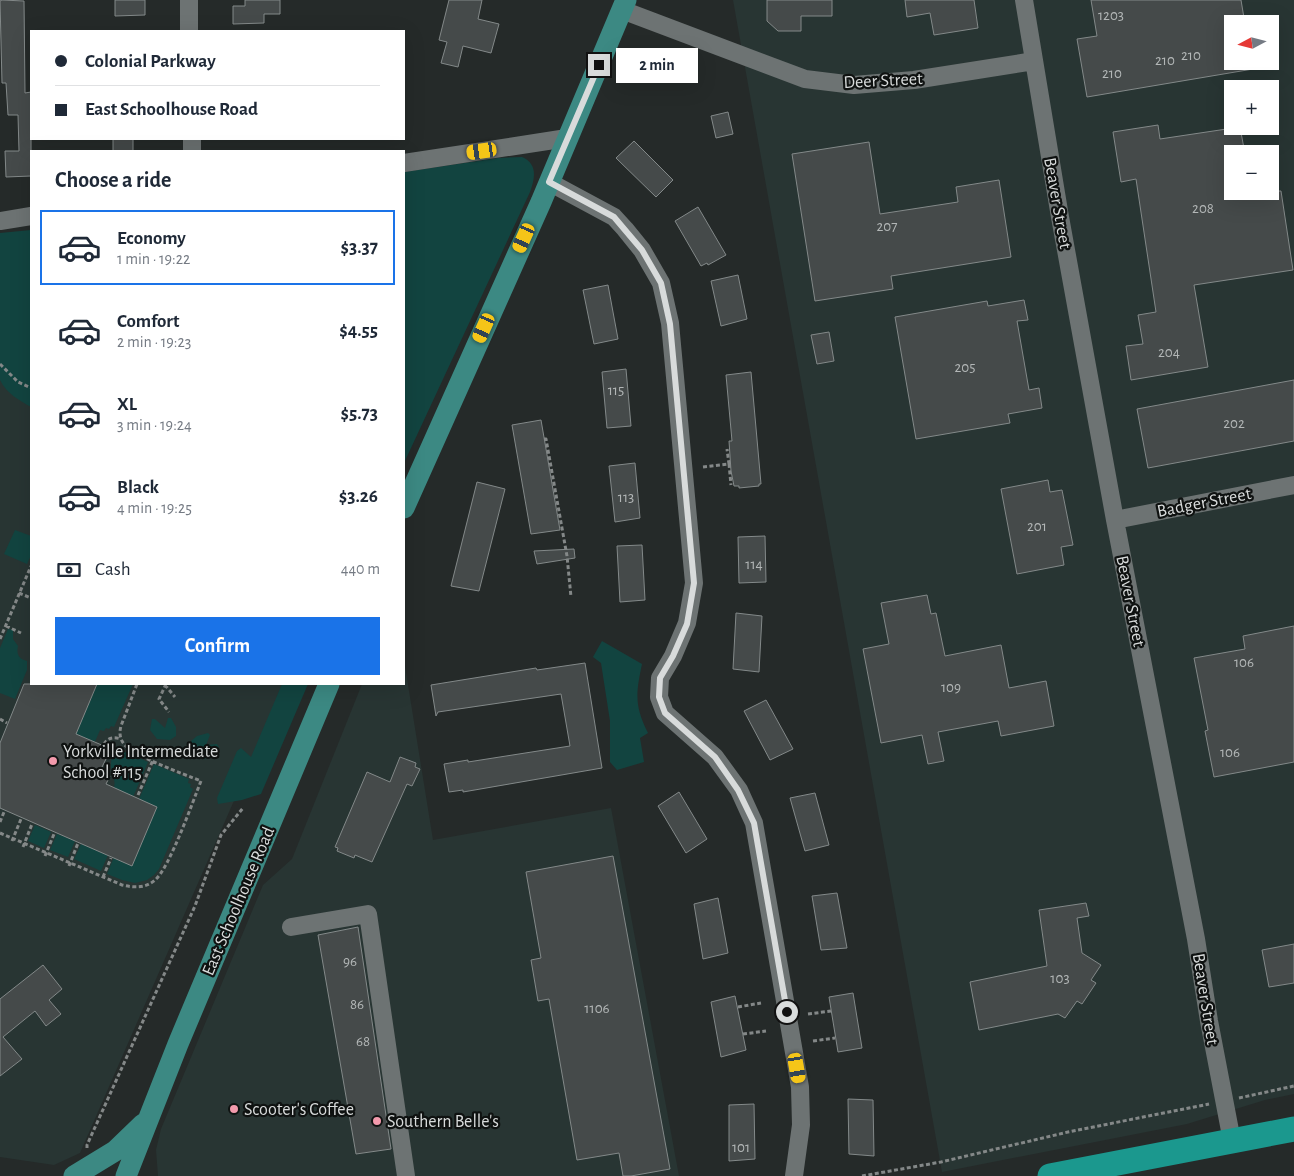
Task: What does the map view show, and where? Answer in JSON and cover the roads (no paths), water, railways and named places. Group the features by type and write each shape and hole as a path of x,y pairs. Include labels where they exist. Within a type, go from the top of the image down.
{"highway":[{"path":"1050,1176 1294,1129"}],"main road":[{"path":"405,506 549,182 624,5"},
{"name":"East Schoolhouse Road","path":"126,1176 178,1044 329,685"},
{"name":"East Schoolhouse Road","path":"74,1176 115,1151 149,1119"}],"street":[{"path":"188,0 189,30"},
{"path":"1024,0 1034,61"},
{"name":"Deer Street","path":"624,5 804,79 854,85 914,80 1034,61"},
{"name":"Beaver Street","path":"1034,61 1115,520 1196,939 1209,1021 1232,1141"},
{"path":"405,163 568,138"},
{"path":"549,182 614,217 642,250 661,283 670,324 694,583 687,624 673,656 660,678 659,697 665,713 715,757 738,790 754,823 800,1087 800,1125 794,1176"},
{"path":"0,221 30,216"},
{"name":"Badger Street","path":"1115,520 1294,485"},
{"path":"291,927 368,914 406,1176"}],"place":[{"name":"Yorkville Intermediate School #115","path":"53,761"},
{"name":"Scooter's Coffee","path":"234,1109"},
{"name":"Southern Belle's","path":"377,1121"}]}
